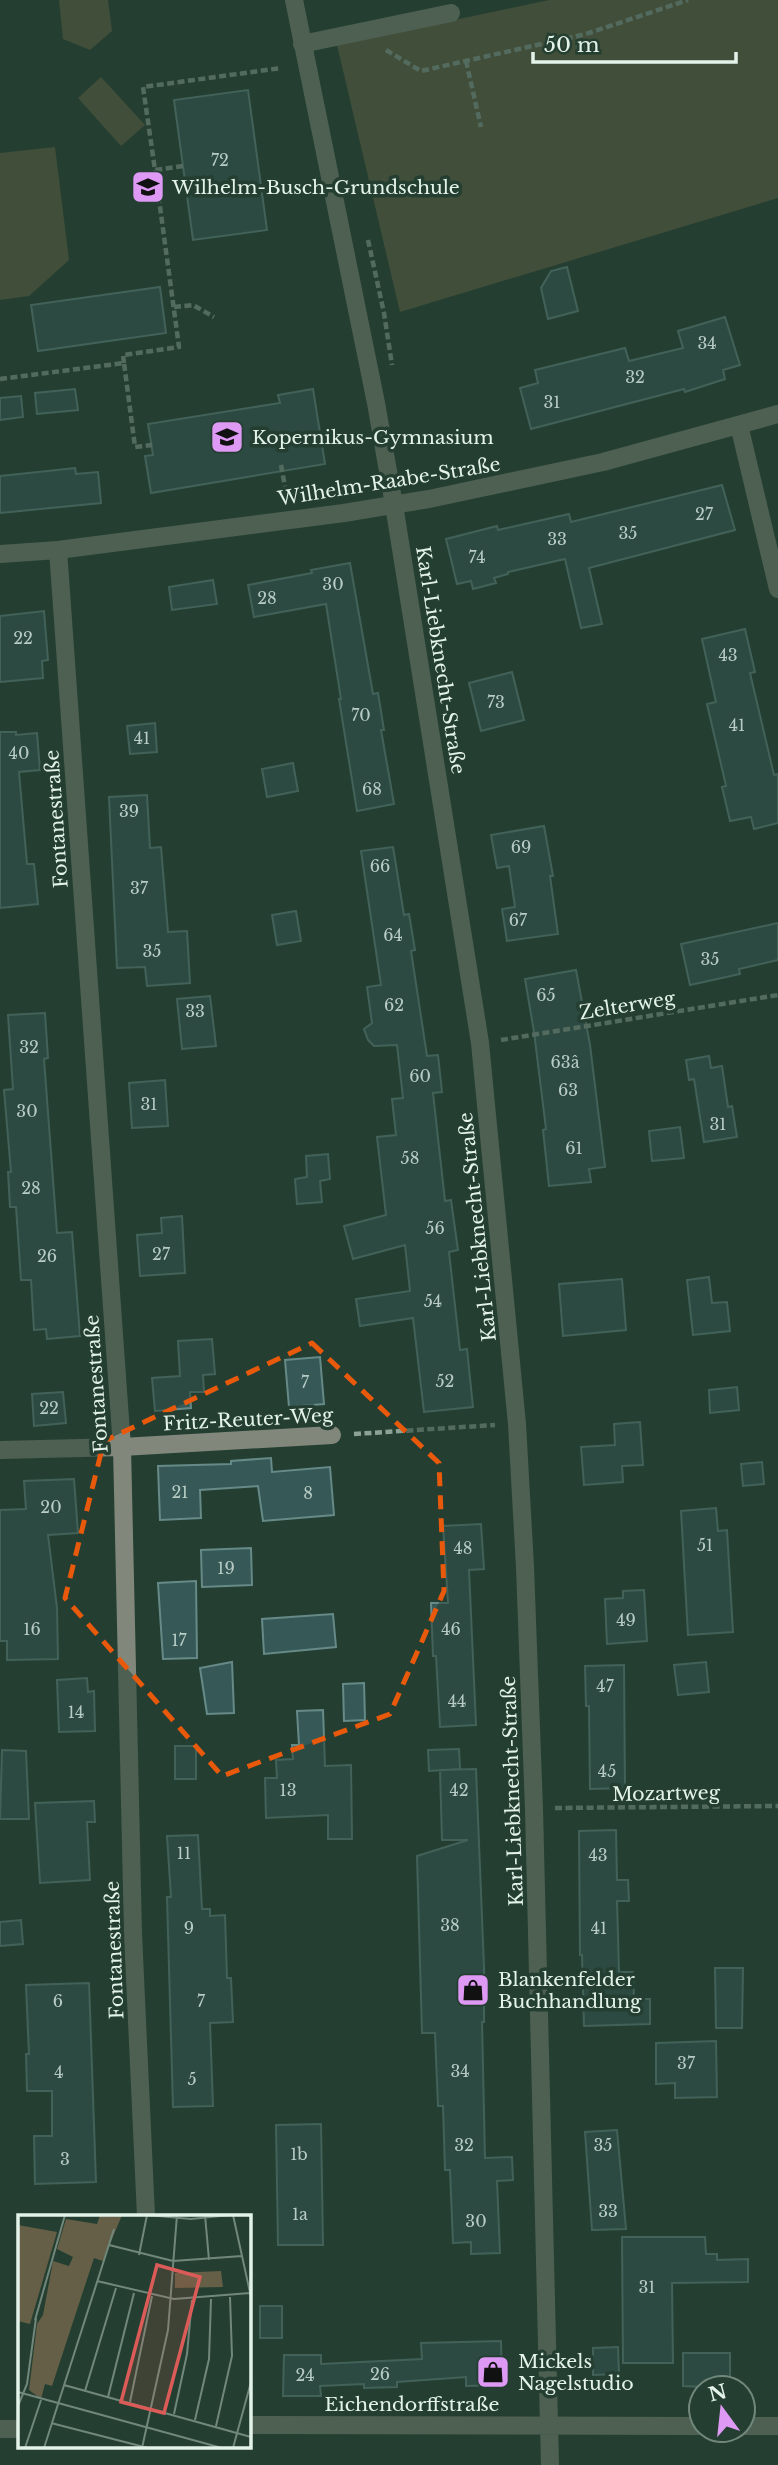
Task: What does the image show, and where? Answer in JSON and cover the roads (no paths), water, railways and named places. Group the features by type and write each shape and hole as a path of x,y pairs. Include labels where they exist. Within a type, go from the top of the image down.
{"street":[{"name":"Karl-Liebknecht-Straße","path":"294,0 343,234 394,505 480,1043 517,1424 525,1567 535,1834 550,2465"},
{"path":"302,44 451,13"},
{"name":"Wilhelm-Raabe-Straße","path":"0,554 58,550 394,505 590,464 778,414"},
{"path":"739,425 778,589"},
{"name":"Fontanestraße","path":"58,550 122,1447 133,1934 146,2215"},
{"name":"Fritz-Reuter-Weg","path":"0,1450 122,1447 332,1435"},
{"name":"Eichendorffstraße","path":"250,2425 687,2426"},
{"path":"757,2426 778,2426"},
{"path":"0,2429 18,2429"}],"place":[{"name":"Wilhelm-Busch-Grundschule","path":"148,187"},
{"name":"Kopernikus-Gymnasium","path":"227,437"},
{"name":"Blankenfelder Buchhandlung","path":"473,1990"},
{"name":"Mickels Nagelstudio","path":"493,2372"}]}
